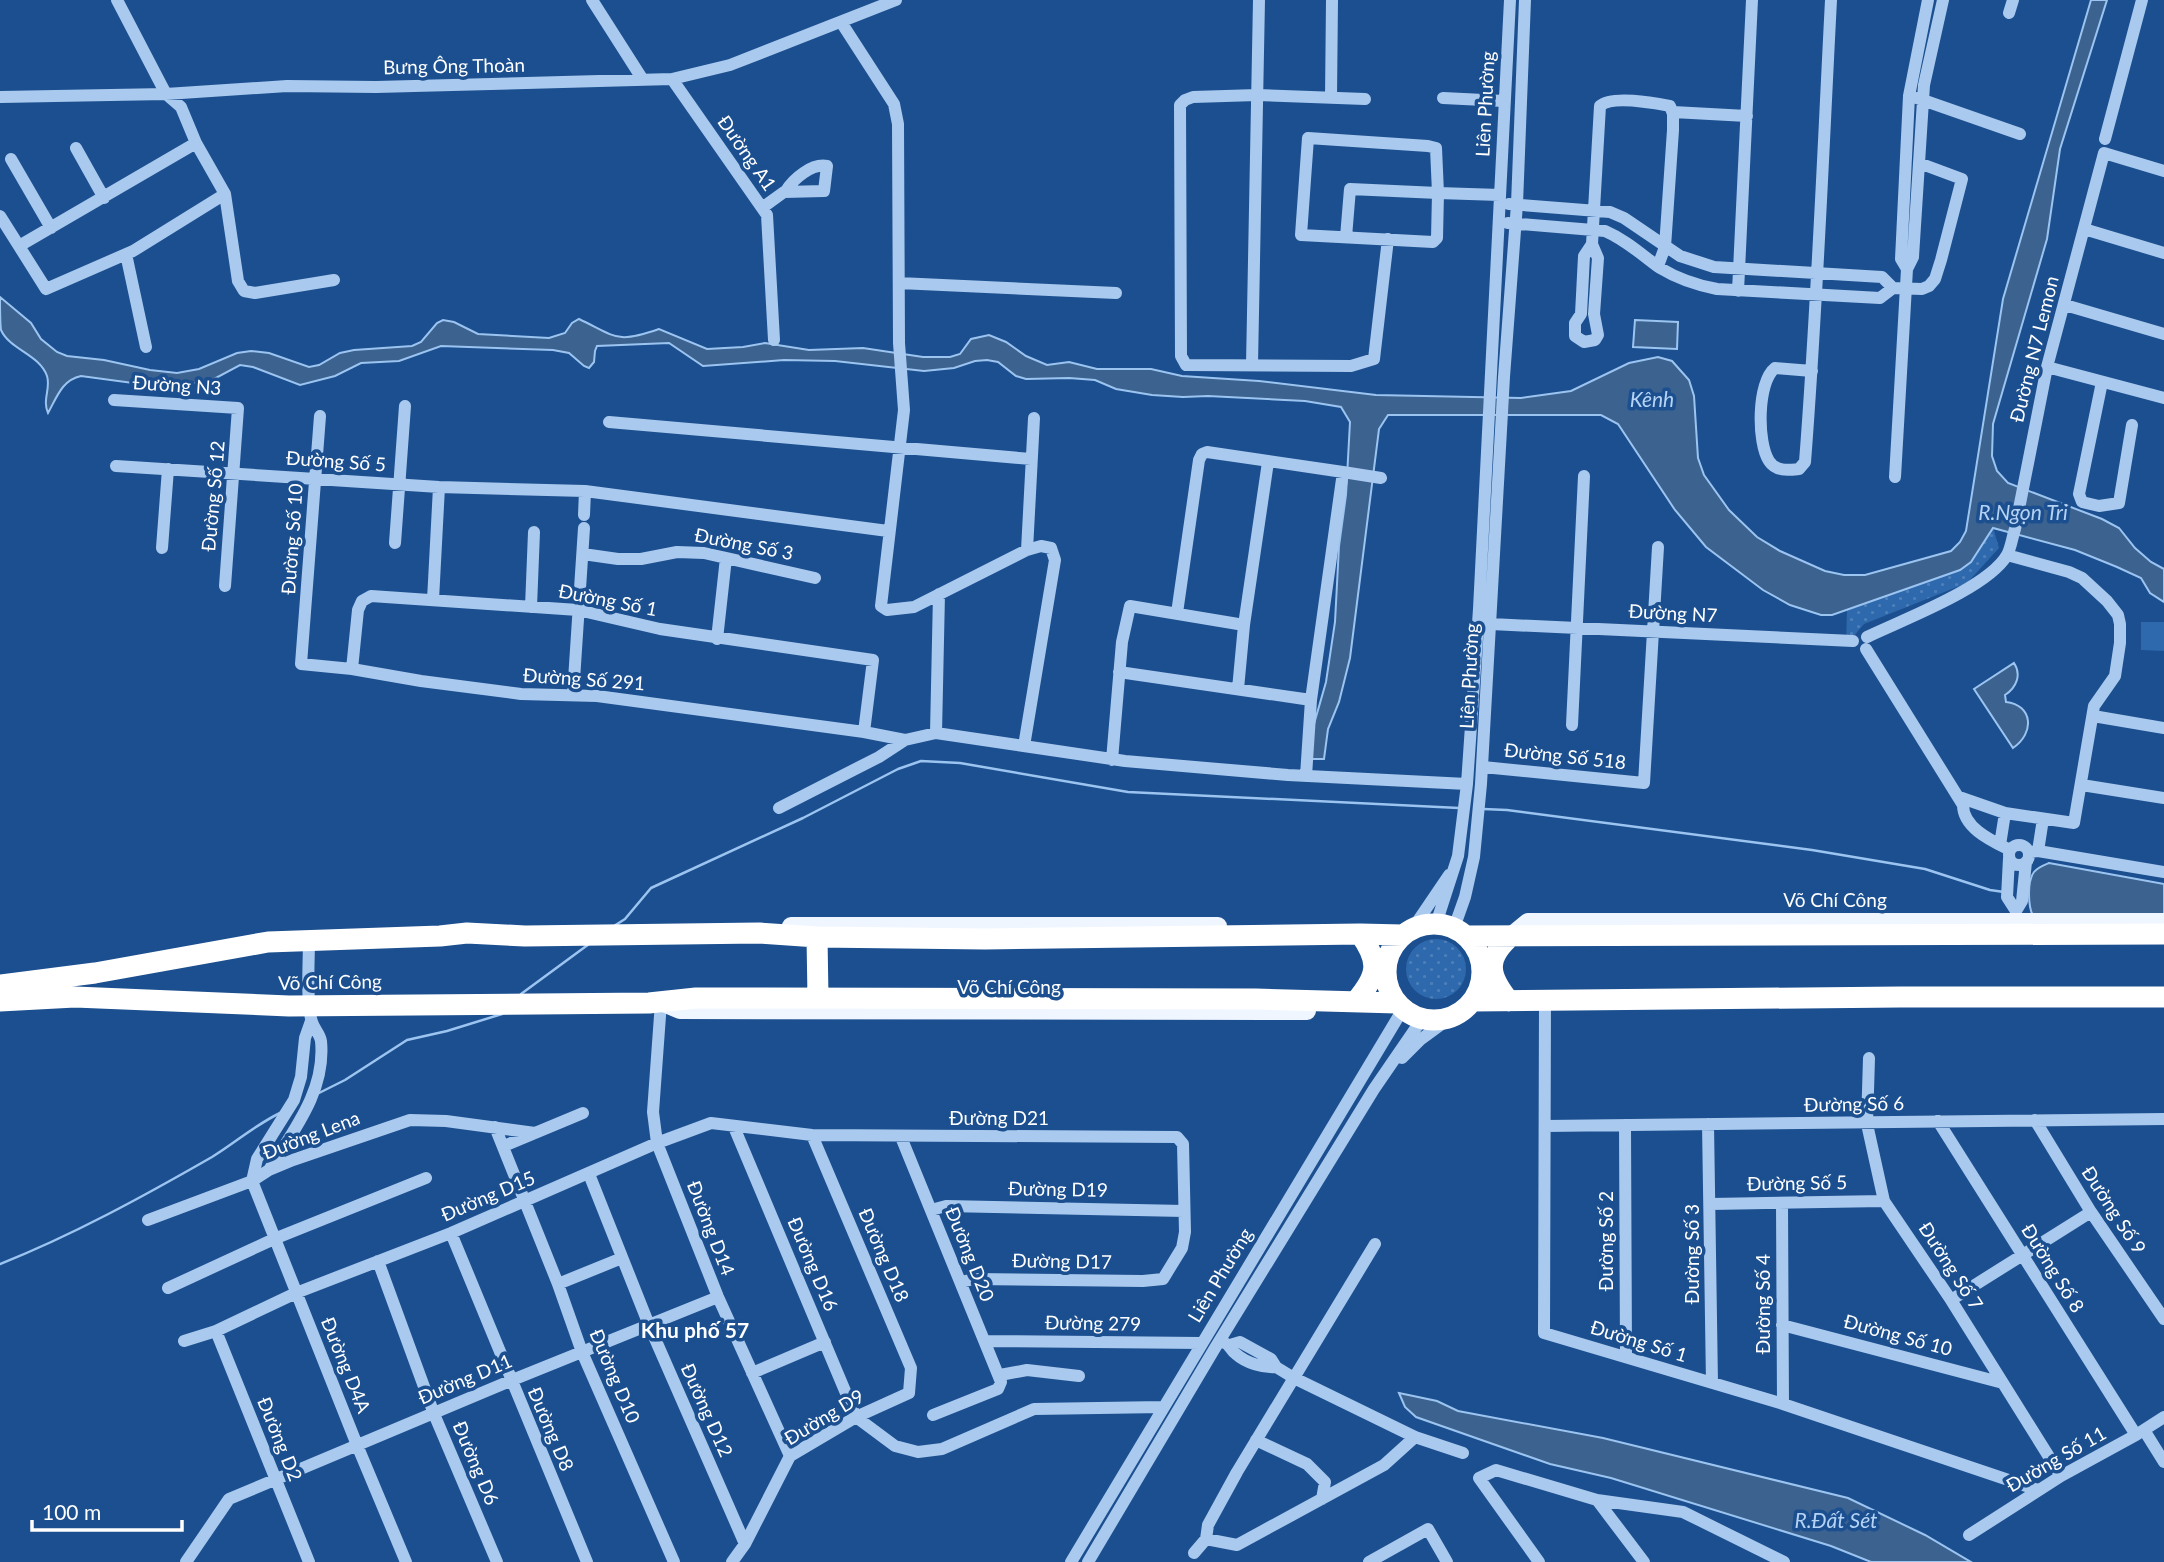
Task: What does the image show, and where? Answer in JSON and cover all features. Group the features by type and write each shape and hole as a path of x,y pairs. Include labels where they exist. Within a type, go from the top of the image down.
{"highway":[{"name":"Võ Chí Công","path":"1460,931 1511,936 2015,920 2164,934"},
{"path":"0,985 95,973 268,942 467,933 525,936 759,933 817,937 985,939 1460,931 1487,950 1489,967 1478,1001"},
{"path":"1401,933 1390,953 1386,975 1389,990 1402,1009 1437,1020 1450,1018 1478,1001 1716,1003 2164,997"},
{"path":"1356,1002 1370,985 1374,967 1372,952 1360,934"},
{"path":"1509,1001 1497,986 1492,967 1499,946 1511,936"},
{"path":"817,937 818,999"},
{"name":"Võ Chí Công","path":"0,1000 75,997 311,1014 401,1004 661,1002 696,998 1256,999 1356,1002 1402,1009"}],"main road":[{"name":"Võ Chí Công","path":"2015,920 2164,922"},
{"path":"759,933 774,926 1344,926 1360,934"},
{"name":"Võ Chí Công","path":"661,1002 680,1010 705,1011 1340,1011 1356,1002"},
{"path":"1716,1003 2164,1006"}],"street":[{"path":"117,0 166,93 181,107 196,143 225,194 239,281 244,291 254,293 334,279"},
{"path":"593,0 643,80"},
{"name":"Bưng Ông Thoàn","path":"0,97 166,93 287,86 376,87 672,79 730,65 896,0"},
{"path":"1252,365 1259,0"},
{"path":"1331,98 1332,0"},
{"name":"Liên Phường","path":"1460,931 1458,856 1464,820 1479,609 1510,0"},
{"name":"Liên Phường","path":"1460,931 1474,857 1483,767 1504,377 1516,223 1525,0"},
{"path":"1738,291 1752,0"},
{"path":"1812,371 1775,368 1763,387 1761,433 1769,461 1777,468 1799,469 1805,462 1812,371 1830,0"},
{"path":"1907,269 1901,258 1909,96 1928,0"},
{"path":"1895,477 1900,288 1913,257 1924,85 1943,0"},
{"path":"2105,139 2142,0"},
{"path":"841,22 894,104 898,124 899,343 904,410 881,606 887,610 914,607 1027,550 1046,546 1054,553 1024,746"},
{"name":"Đường A1","path":"672,79 767,215 774,340"},
{"path":"1365,99 1257,94 1193,97 1180,106 1181,356 1186,365 1351,366 1374,359 1388,239"},
{"path":"1909,96 2020,134"},
{"path":"1443,98 1504,102"},
{"path":"1592,244 1584,256 1581,314 1575,323 1574,331 1575,336 1584,342 1595,340 1598,335 1594,314 1598,258 1592,244 1602,103 1648,102 1670,106 1673,131 1665,247 1658,266"},
{"path":"1672,112 1747,116"},
{"path":"1308,138 1434,147 1438,193 1435,241 1301,235 1308,138"},
{"path":"19,246 196,143"},
{"path":"76,148 104,198"},
{"name":"Đường N7 Lemon","path":"2007,555 2015,530 2047,367 2104,153 2164,171"},
{"path":"11,159 51,228"},
{"path":"1346,237 1350,189 1438,193 1500,199 1517,204 1610,212 1624,218 1665,247 1698,263 1739,270 1882,277 1900,288 1922,289 1929,286 1934,279 1962,179 1919,163"},
{"path":"762,208 786,191"},
{"path":"0,216 46,289 126,254 225,194"},
{"path":"1499,222 1593,228 1618,236 1658,266 1692,284 1738,291 1881,299 1900,288"},
{"path":"2084,229 2164,253"},
{"path":"126,254 146,347"},
{"path":"899,283 1116,293"},
{"path":"2065,305 2164,334"},
{"path":"2047,367 2164,398"},
{"path":"2102,382 2080,494 2082,502 2099,506 2115,506 2119,503 2132,425"},
{"name":"Đường N3","path":"114,400 238,408"},
{"path":"395,542 405,407"},
{"name":"Đường Số 12","path":"225,586 238,408"},
{"name":"Đường Số 10","path":"302,664 320,416"},
{"path":"1027,550 1034,418"},
{"path":"609,422 1031,459"},
{"path":"1177,613 1202,454 1207,452 1376,477"},
{"path":"1238,689 1244,625 1268,462"},
{"name":"Đường Số 5","path":"116,466 439,487 586,491 888,531"},
{"path":"162,548 168,469"},
{"path":"1306,776 1311,700 1344,473"},
{"path":"1572,725 1584,476"},
{"path":"433,600 439,487"},
{"path":"573,695 586,491"},
{"path":"531,607 534,532"},
{"path":"1654,632 1658,547"},
{"name":"Đường Số 3","path":"583,554 642,559 690,551 815,578"},
{"path":"1961,801 2005,813 2074,823 2094,706 2115,676 2120,643 2118,615 2108,601 2082,578 2007,555 1995,570 1979,583 1866,643 1961,801 1970,807 2002,848"},
{"path":"717,639 726,558"},
{"path":"936,733 939,594"},
{"name":"Đường Số 1","path":"352,669 358,610 362,601 371,596 578,610 717,639 873,660 864,732"},
{"path":"1112,760 1122,642 1130,606 1244,625"},
{"name":"Đường N7","path":"1491,624 1853,641 1855,648 1860,651 1866,643"},
{"name":"Đường Số 518","path":"1483,767 1644,783 1654,632"},
{"name":"Đường Số 291","path":"302,664 521,694 597,696 864,732 905,740"},
{"path":"1119,671 1311,700"},
{"path":"2099,717 2164,728"},
{"path":"779,808 878,757 905,740 936,733 1112,760 1306,776 1467,784"},
{"path":"2088,786 2164,798"},
{"path":"2005,813 2002,848 2008,877 2007,897 2015,920"},
{"path":"2015,920 2043,819"},
{"path":"2002,848 2020,844 2026,847 2031,855"},
{"path":"2031,855 2164,872"},
{"path":"1401,933 1445,882 1458,856"},
{"path":"252,1181 257,1159 293,1100 301,1077 305,1038 311,1014 316,939"},
{"name":"Đường Số 1","path":"1545,1000 1544,1333 1783,1404 2038,1490"},
{"name":"Đường D14","path":"661,1002 653,1112 657,1143 718,1297 790,1456"},
{"name":"Liên Phường","path":"1088,1562 1215,1349 1226,1343 1374,1089 1402,1009"},
{"name":"Liên Phường","path":"1070,1562 1402,1009"},
{"path":"269,1170 300,1123 316,1084 321,1038 311,1014"},
{"path":"1374,1089 1384,1082 1408,1051 1450,1018"},
{"path":"305,1053 321,1052"},
{"name":"Đường Số 7","path":"1869,1058 1867,1124 1884,1200 1951,1300 2061,1476"},
{"path":"504,1146 583,1113"},
{"name":"Đường Lena","path":"148,1220 252,1181 269,1170 410,1119 535,1133"},
{"name":"Đường Số 6","path":"1545,1126 2164,1119"},
{"name":"Đường Số 9","path":"2035,1120 2091,1212 2164,1319"},
{"name":"Đường Số 8","path":"1938,1121 2022,1256 2140,1433 2164,1462"},
{"name":"Đường D15","path":"184,1341 216,1331 296,1293 451,1233 657,1143 711,1123 812,1135"},
{"name":"Đường Số 3","path":"1708,1124 1712,1383"},
{"name":"Đường Số 2","path":"1625,1125 1626,1357"},
{"name":"Đường D10","path":"495,1127 558,1284 582,1352 674,1562"},
{"name":"Đường D16","path":"734,1127 856,1417"},
{"name":"Đường D21","path":"812,1135 1177,1137 1182,1144 1184,1211"},
{"name":"Đường D18","path":"812,1135 911,1368 909,1393"},
{"name":"Đường D20","path":"901,1137 1000,1381"},
{"name":"Đường D12","path":"589,1174 649,1325 745,1544"},
{"path":"168,1288 275,1239 426,1178"},
{"name":"Đường D4A","path":"252,1181 406,1562"},
{"name":"Đường Số 5","path":"1711,1204 1884,1200"},
{"name":"Đường Số 4","path":"1782,1203 1783,1404"},
{"name":"Đường D19","path":"931,1210 946,1206 1184,1211"},
{"name":"Đường D17","path":"961,1282 974,1279 1163,1279 1182,1248 1185,1232 1184,1211"},
{"path":"1951,1300 2091,1212"},
{"name":"Đường D8","path":"451,1233 587,1562"},
{"path":"1194,1553 1206,1539 1208,1525 1256,1440 1375,1244"},
{"path":"558,1284 622,1258"},
{"name":"Đường D6","path":"378,1261 434,1414 497,1562"},
{"name":"Đường D11","path":"186,1562 229,1499 718,1297"},
{"name":"Đường Số 10","path":"1783,1325 2003,1382"},
{"name":"Đường D2","path":"216,1331 309,1562"},
{"path":"1204,1338 1226,1343 1240,1342 1271,1359 1276,1367 1294,1378 1415,1437 1463,1453"},
{"name":"Đường 279","path":"985,1341 1204,1338"},
{"path":"752,1373 825,1342"},
{"path":"933,1415 1027,1370 1079,1376"},
{"name":"Đường D9","path":"732,1562 745,1544 790,1456 856,1417 909,1393"},
{"path":"856,1417 895,1446 918,1452 942,1449 1034,1409 1163,1407"},
{"name":"Đường Số 11","path":"1969,1535 2061,1476 2164,1417"},
{"path":"1206,1539 1237,1545 1384,1465 1415,1437"},
{"path":"1256,1440 1307,1464 1325,1482 1322,1499"},
{"path":"1539,1562 1479,1478 1496,1470 1597,1500 1683,1512 1784,1562"},
{"path":"1597,1500 1644,1562"},
{"path":"1369,1562 1429,1529 1447,1562"}],"shaded area":[{"path":"1993,527 1999,548 1967,583 1864,624 1846,645 1847,610 1960,570"},
{"path":"2141,622 2164,622 2164,651 2141,650"},
{"path":"1430,939 1442,939 1461,952 1466,969 1464,981 1453,994 1442,999 1430,999 1411,986 1406,975 1406,963 1419,944"}],"water":[{"path":"2091,0 2107,0 2060,149 2047,239 1993,424 1992,456 1997,471 2008,483 2119,528 2135,548 2164,569 2164,602 2150,593 2141,578 2117,567 2075,550 1993,528 1971,562 1960,570 1832,615 1821,615 1790,605 1763,590 1706,547 1675,510 1618,424 1601,415 1388,415 1379,429 1350,658 1339,702 1328,729 1324,759 1311,759 1312,731 1326,682 1335,622 1350,422 1341,407 1305,401 1152,395 1116,389 1095,380 1026,379 1016,376 998,362 987,360 954,368 924,371 835,361 784,360 703,366 669,343 597,346 594,362 589,368 569,353 553,350 441,346 399,361 361,363 335,376 300,385 253,367 240,365 214,379 170,388 81,376 65,385 48,413 47,376 38,362 11,343 1,330 0,297 31,323 41,339 57,352 67,356 177,373 199,369 237,353 251,351 269,353 309,367 319,365 340,353 354,350 412,346 421,342 437,323 443,320 454,322 478,334 549,338 565,333 572,323 579,319 610,334 625,337 659,329 707,349 765,343 809,350 863,348 923,357 950,357 960,354 971,339 989,335 1047,365 1069,362 1097,369 1151,369 1182,376 1259,381 1376,395 1521,398 1571,391 1629,363 1658,357 1672,361 1689,380 1694,396 1698,458 1704,475 1729,510 1757,537 1780,551 1825,571 1865,575 1951,551 1966,531 2003,299"},
{"path":"1635,320 1678,322 1677,349 1633,347"},
{"path":"2014,663 2018,677 2015,685 2005,695 2006,702 2022,708 2028,720 2028,728 2013,748 1974,689"},
{"path":"2049,863 2164,884 2164,920 2033,916 2030,906 2030,881 2037,869"},
{"name":"R.Đất Sét","path":"1399,1393 1437,1401 1458,1411 1603,1438 1848,1498 1925,1535 1971,1562 1871,1562 1831,1546 1611,1478 1550,1464 1416,1417 1405,1407"}],"waterway":[{"path":"614,926 625,919 651,888 803,818 898,769 921,761 960,763 1128,792 1459,808"},
{"path":"1483,809 1812,850 1925,869 2004,892"},
{"path":"521,994 589,944"},
{"path":"317,1094 345,1080 407,1040 502,1014"},
{"path":"0,1264 54,1241 134,1200 212,1157 280,1113"}],"district":[{"name":"Khu phố 57","path":"695,1331"}],"water label":[{"name":"Kênh","path":"1652,400"},
{"name":"R.Ngọn Tri","path":"2023,513"}]}
